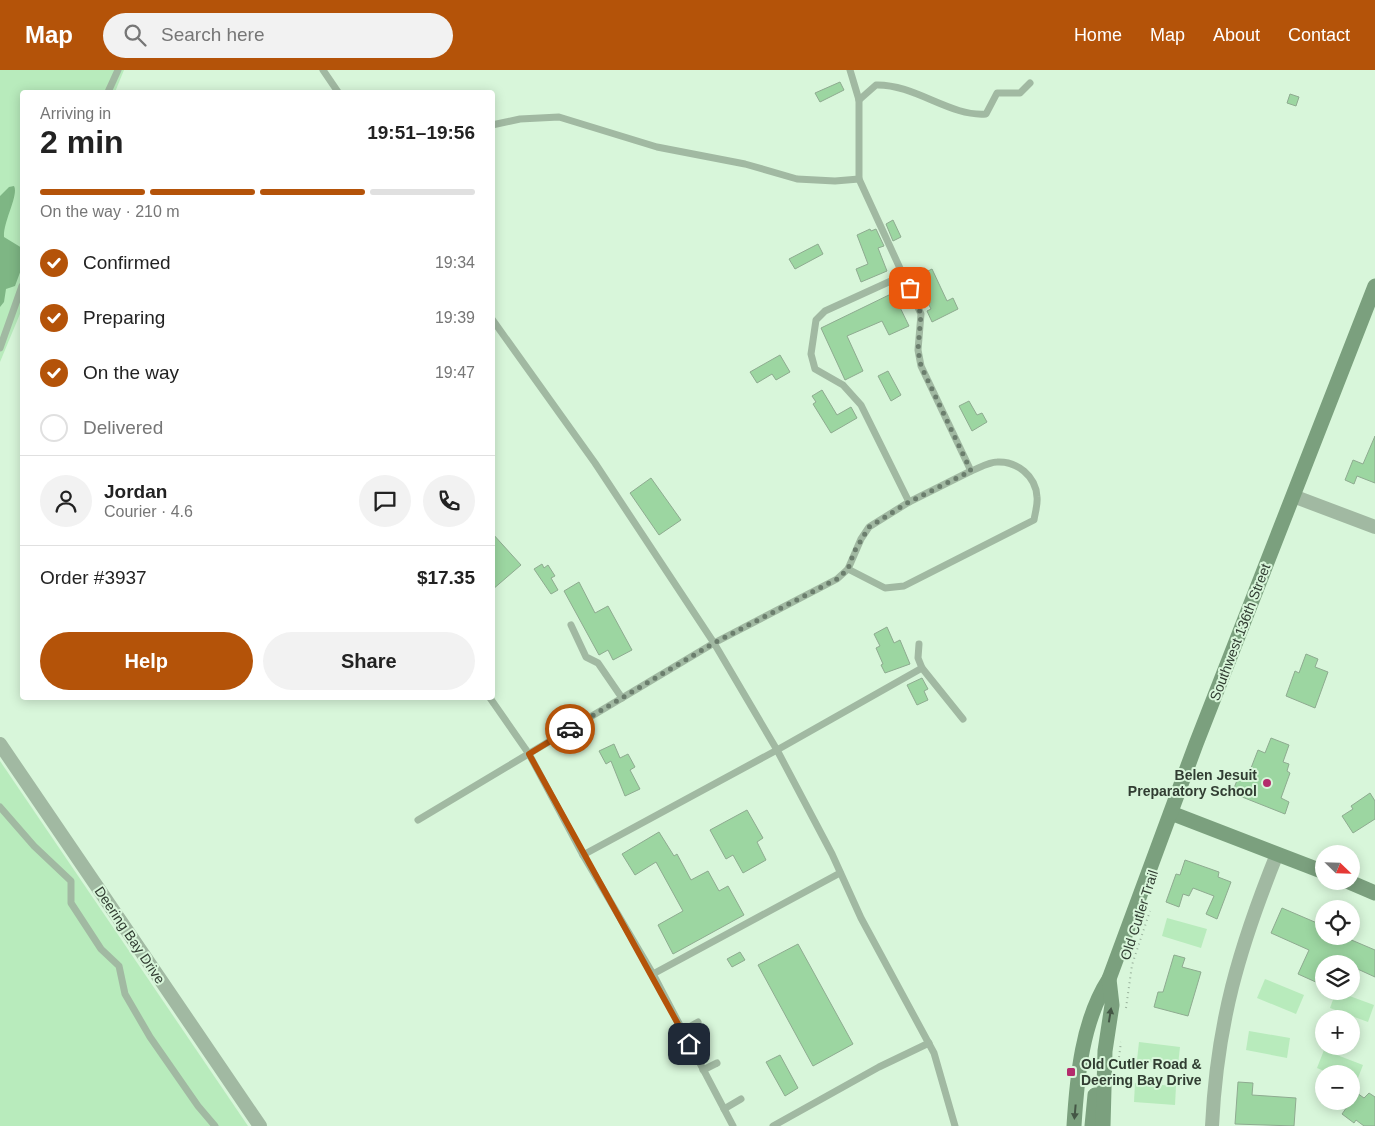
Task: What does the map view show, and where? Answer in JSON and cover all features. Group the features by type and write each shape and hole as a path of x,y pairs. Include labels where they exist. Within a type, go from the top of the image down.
{"main road":[{"name":"Southwest 136th Street","path":"1074,1126 1080,1072 1088,1030 1099,996 1109,979 1171,813 1375,286"},
{"path":"1171,813 1315,869"},
{"path":"1360,887 1375,893"},
{"name":"Southwest 136th Street","path":"1103,1126 1105,1051 1112,1005 1109,979"},
{"path":"1092,1126 1096,1091 1105,1051"}],"street":[{"path":"1293,496 1375,527"},
{"name":"Deering Bay Drive","path":"0,744 260,1126"},
{"path":"1212,1126 1218,1056 1230,989 1251,919 1277,854"}],"lane":[{"path":"109,90 118,70"},
{"path":"323,70 337,90"},
{"path":"850,70 859,100 859,179 921,314 918,350 921,366 971,471"},
{"path":"859,100 876,85 889,84 975,114 986,114 997,93 1020,94 1030,83"},
{"path":"495,124 520,119 559,117 657,147 744,164 797,179 835,181 859,179"},
{"path":"904,275 825,311 816,320 811,354 815,369 843,385 861,405 909,502"},
{"path":"0,348 20,292"},
{"path":"495,322 595,464 714,643 777,750 861,918 929,1043 934,1054 954,1126"},
{"path":"418,820 714,643 837,579 848,569 854,552 869,527 909,502 971,471 996,462 1011,463 1024,470 1034,482 1038,497 1034,520 904,586 885,588 848,569"},
{"path":"571,625 586,657 598,663 622,698"},
{"path":"919,644 918,658 922,668 963,719"},
{"path":"583,855 777,750 922,668"},
{"path":"491,700 529,754 583,855 653,974 733,1126"},
{"path":"0,807 34,846 72,881 72,903 101,949 119,966 125,994 150,1037 198,1106 215,1126"},
{"path":"653,974 840,873"},
{"path":"682,1031 698,1022"},
{"path":"773,1126 879,1067 929,1043"},
{"path":"703,1070 717,1063"},
{"path":"724,1109 741,1099"}],"path":[{"name":"Old Cutler Trail","path":"1126,1011 1132,965 1150,910"},
{"path":"1119,1059 1122,1033"}],"shaded area":[{"path":"0,70 124,70 116,90 20,90 20,314 0,362"},
{"path":"14,186 15,190 4,237 20,247 20,272 15,286 6,289 4,302 0,307 0,196 9,187"},
{"path":"0,761 248,1126 0,1126"},
{"path":"1167,918 1207,929 1201,948 1162,936"},
{"path":"1265,979 1304,995 1296,1014 1257,998"},
{"path":"1333,1000 1360,1000 1374,1005 1368,1022 1360,1019 1360,1010 1335,1010 1330,1008"},
{"path":"1249,1031 1290,1038 1287,1058 1246,1050"},
{"path":"1139,1042 1180,1047 1178,1065 1137,1060"},
{"path":"1322,1055 1337,1055 1363,1065 1360,1073 1360,1065 1318,1065"},
{"path":"1135,1083 1176,1086 1175,1105 1134,1102"}],"building":[{"path":"840,82 844,90 820,102 815,93"},
{"path":"1290,94 1299,97 1296,106 1287,103"},
{"path":"893,220 901,237 893,241 886,224"},
{"path":"870,229 871,231 876,229 884,246 878,248 887,271 861,282 856,269 868,264 857,235"},
{"path":"818,244 823,254 795,269 789,259"},
{"path":"932,269 947,301 953,298 958,309 932,322 927,311 931,309 918,283 927,278 924,273"},
{"path":"893,293 909,326 889,335 882,321 847,336 863,371 845,380 821,328"},
{"path":"780,355 790,372 776,380 772,374 757,383 750,372"},
{"path":"888,371 901,395 891,401 878,376"},
{"path":"822,390 837,415 851,407 857,418 831,433 813,404 816,402 812,396"},
{"path":"969,401 977,415 982,413 987,422 972,431 959,406"},
{"path":"1375,436 1375,483 1357,476 1354,484 1345,480 1353,460 1363,464"},
{"path":"651,478 681,520 659,535 630,493"},
{"path":"495,536 521,565 495,587"},
{"path":"542,564 544,568 548,565 555,576 551,578 558,590 551,594 534,569"},
{"path":"579,582 595,613 608,606 632,650 613,660 608,650 599,655 564,591"},
{"path":"887,627 894,643 900,640 910,664 885,673 876,648 880,646 874,634"},
{"path":"1306,654 1318,659 1315,667 1328,672 1315,708 1286,696 1295,671 1299,673"},
{"path":"922,678 928,689 924,691 928,700 917,705 907,685"},
{"path":"1271,738 1289,745 1283,762 1289,764 1287,771 1290,773 1281,798 1289,802 1285,814 1232,793 1238,778 1246,781 1258,750 1265,753"},
{"path":"614,744 620,758 628,754 635,767 630,770 640,789 625,796 611,761 606,764 599,751"},
{"path":"1370,793 1375,801 1375,819 1353,833 1342,816 1353,809 1351,806"},
{"path":"747,810 763,838 757,842 766,860 743,873 733,855 726,859 710,830"},
{"path":"659,832 674,856 677,854 691,880 708,871 719,891 728,886 744,915 673,954 658,925 683,911 656,862 635,875 622,854"},
{"path":"1185,860 1219,872 1218,877 1231,882 1217,919 1206,914 1214,896 1193,888 1189,896 1183,894 1179,907 1166,902 1176,874 1180,875"},
{"path":"1282,908 1315,922 1315,945 1360,944 1375,950 1375,977 1360,970 1360,955 1315,955 1315,982 1298,974 1309,950 1271,933"},
{"path":"798,944 853,1044 813,1066 758,965"},
{"path":"740,952 745,960 732,967 727,959"},
{"path":"1174,955 1185,958 1182,967 1201,972 1188,1016 1154,1007 1158,992 1163,992"},
{"path":"780,1055 798,1088 785,1096 766,1062"},
{"path":"1238,1082 1253,1083 1252,1095 1296,1098 1294,1126 1235,1124"},
{"path":"1369,1093 1375,1097 1375,1126 1364,1126 1356,1120 1354,1123 1342,1114 1345,1110 1360,1110 1360,1095 1364,1098"}],"way so far":[{"path":"570,729 714,643 837,579 848,569 854,552 869,527 909,502 971,471 921,366 918,350 921,314 910,288"}],"place":[{"name":"Belen Jesuit Preparatory School","path":"1267,783"},
{"name":"Old Cutler Road & Deering Bay Drive","path":"1071,1072"}],"route":[{"path":"570,729 529,754 583,855 653,974 689,1044"}]}
